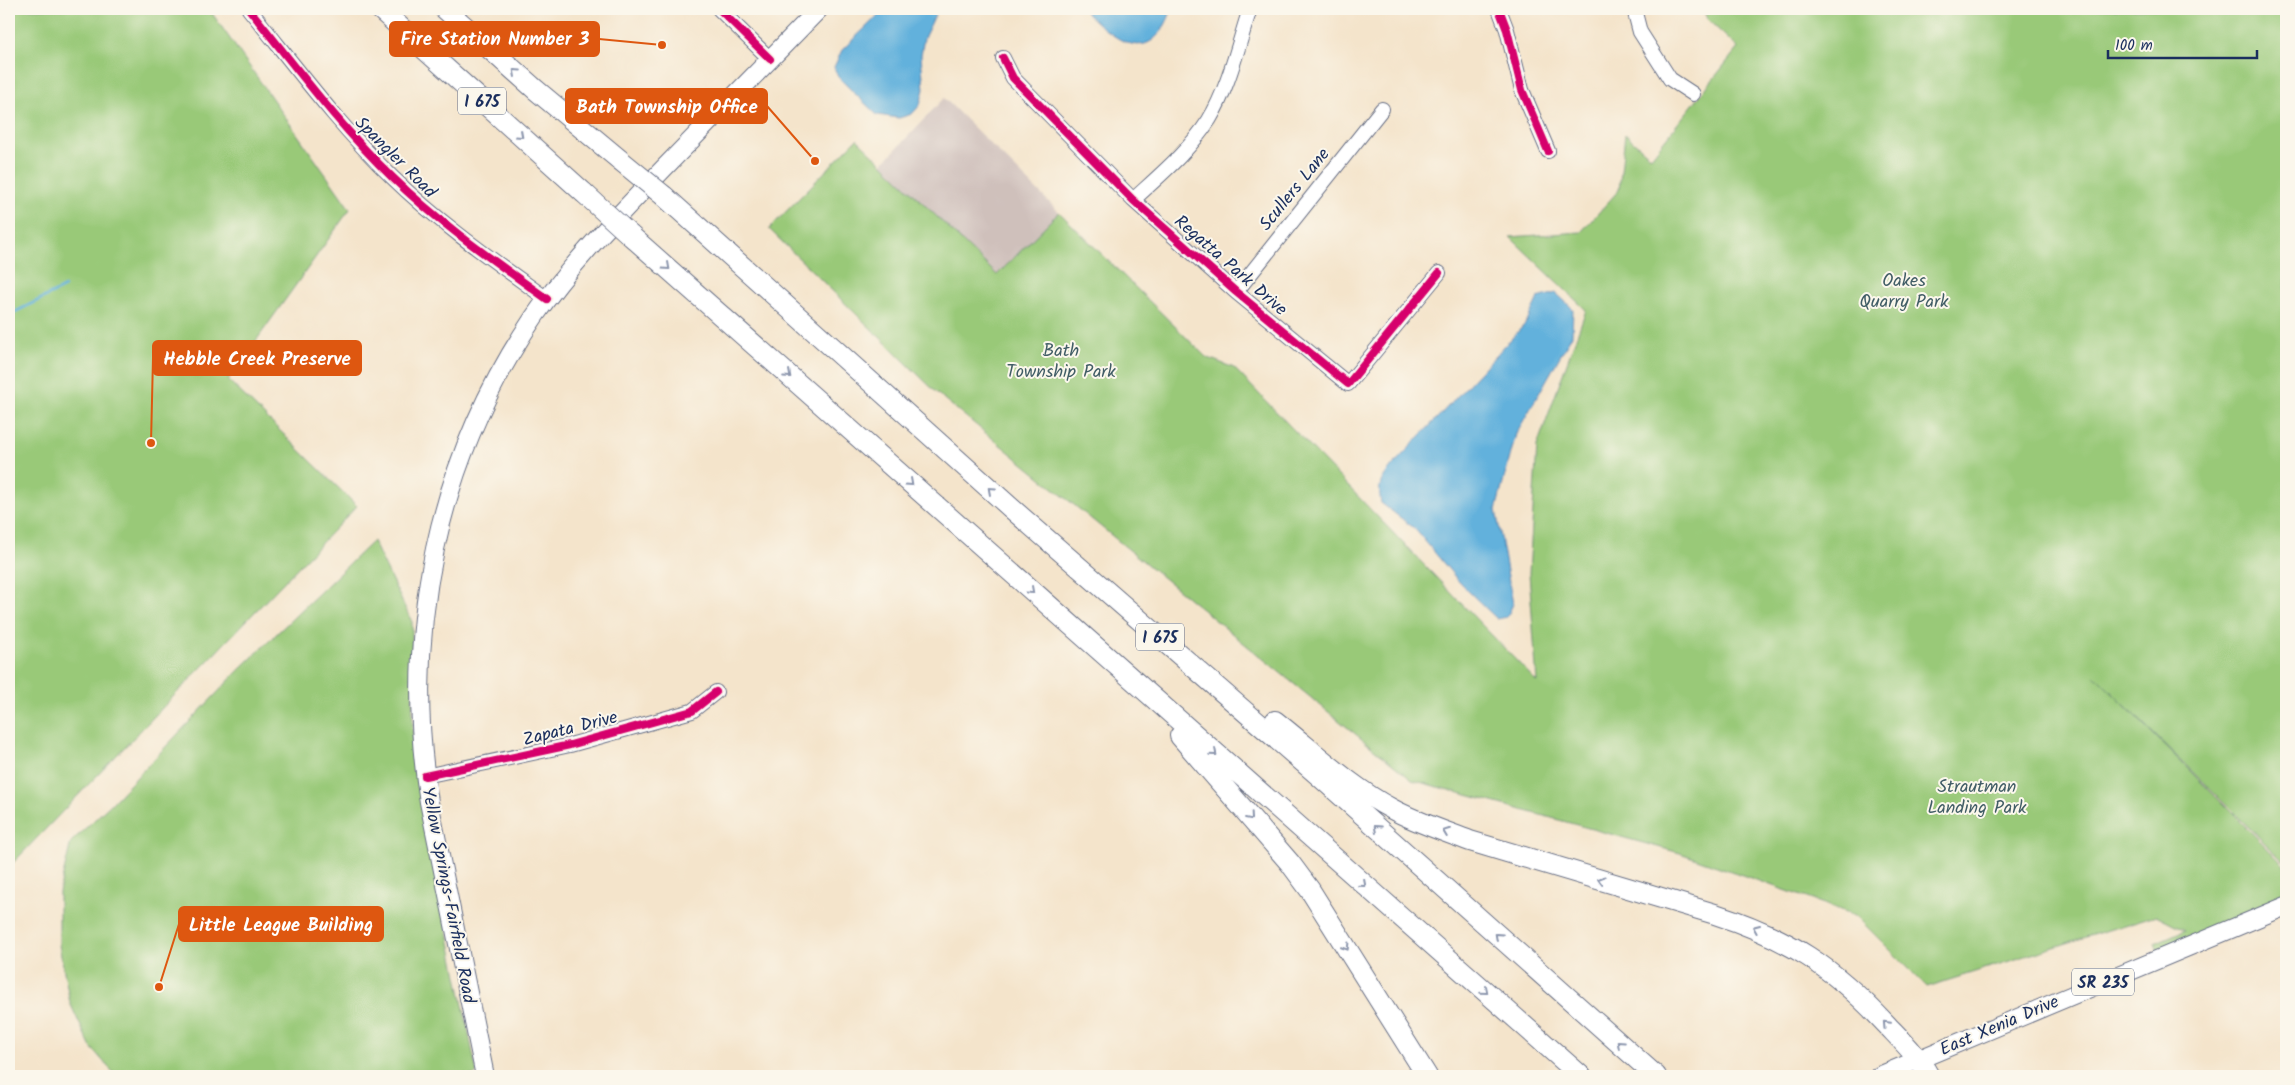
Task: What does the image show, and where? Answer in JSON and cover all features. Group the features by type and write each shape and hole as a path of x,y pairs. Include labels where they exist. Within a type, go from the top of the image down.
{"highway":[{"name":"I 675","path":"380,9 630,235 1581,1076"},
{"name":"I 675","path":"445,9 536,90 664,196 1011,508 1319,776 1656,1076"},
{"path":"1011,508 1353,783 1391,809 1470,842 1715,914 1770,934 1813,958 1849,986 1924,1068"},
{"path":"1086,640 1167,721 1290,863 1318,901 1427,1076"}],"main road":[{"name":"Yellow Springs-Fairfield Road","path":"485,1076 425,776 419,712 420,652 425,599 437,531 456,468 489,393 517,344 547,299 611,222 819,9"},
{"name":"East Xenia Drive","path":"1879,1076 1924,1068 2286,906"}],"street":[{"name":"Spangler Road","path":"249,9 346,128 391,176 430,212 547,299"},
{"path":"720,9 770,59"},
{"path":"1133,200 1190,146 1209,119 1224,89 1250,9"},
{"path":"1499,9 1507,30 1522,90 1548,150"},
{"path":"1634,9 1640,32 1670,79 1693,94"},
{"name":"Regatta Park Drive","path":"1003,58 1012,78 1133,200 1236,292 1348,384 1439,272"},
{"name":"Scullers Lane","path":"1236,292 1382,109"},
{"name":"Zapata Drive","path":"425,776 570,745 692,711 716,692"}],"shaded area":[{"path":"944,98 1059,212 997,276 882,164"}],"green space":[{"path":"9,9 209,9 350,209 228,380 357,506 9,867"},
{"name":"Oakes Quarry Park","path":"1703,9 2286,9 2286,864 2094,675 2286,867 2286,907 2161,960 2155,943 2185,930 2156,915 1927,987 1855,915 1680,853 1412,780 939,395 769,229 857,139 997,275 1059,212 1206,357 1234,368 1537,682 1529,573 1537,446 1586,310 1510,237 1581,232 1619,190 1625,134 1651,157 1738,48 1707,19"},
{"path":"373,541 412,622 413,762 477,1073 473,1076 116,1076 90,1046 70,1003 59,945 59,892 71,842 111,804 239,670"}],"water":[{"path":"885,9 938,9 924,38 921,55 924,89 920,105 912,114 899,118 877,115 838,77 834,67 842,50"},
{"path":"1082,9 1172,9 1163,28 1153,40 1143,44 1131,44 1107,31"},
{"path":"1556,293 1573,309 1572,335 1516,434 1496,510 1513,604 1507,617 1497,619 1461,584 1414,528 1381,503 1380,485 1394,464 1526,323 1538,298"}],"waterway":[{"path":"9,315 65,287"}],"cycle path":[{"path":"249,9 300,74 354,137 392,177 448,226 547,299"},
{"path":"719,9 770,59"},
{"path":"1499,9 1507,30 1522,90 1548,151"},
{"path":"1003,58 1013,78 1133,200 1236,292 1348,384 1439,273"},
{"path":"425,776 570,745 692,711 716,692"}],"place":[{"name":"Fire Station Number 3","path":"662,45"},
{"name":"Bath Township Office","path":"815,161"},
{"name":"Hebble Creek Preserve","path":"151,443"},
{"name":"Little League Building","path":"159,987"}],"park label":[{"name":"Bath Township Park","path":"1061,360"},
{"name":"Strautman Landing Park","path":"1977,796"}]}
